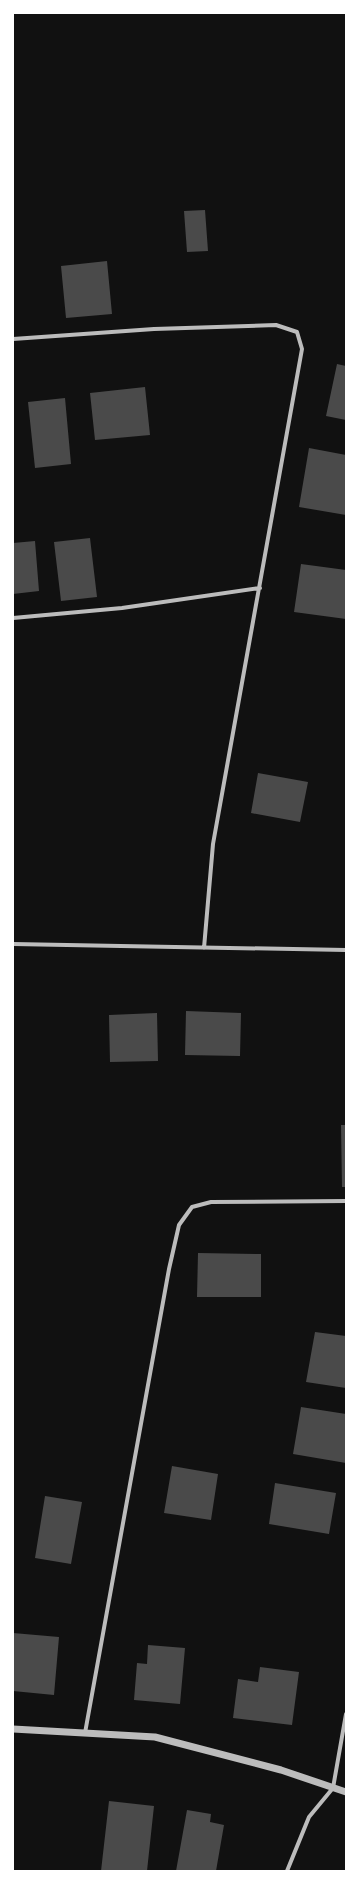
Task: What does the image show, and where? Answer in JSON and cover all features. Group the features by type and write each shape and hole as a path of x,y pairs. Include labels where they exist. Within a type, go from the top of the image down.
{"street":[{"path":"13,339 154,328 276,325 297,332 302,349 214,844 204,948"},
{"path":"13,618 122,608 260,588"},
{"path":"13,944 346,950"},
{"path":"85,1733 169,1268 179,1225 192,1207 211,1202 346,1201"},
{"path":"287,1871 309,1817 333,1788 346,1714"},
{"path":"13,1729 155,1737 281,1770 346,1792"}],"building":[{"path":"205,210 208,251 187,252 184,211"},
{"path":"107,261 112,314 66,318 61,266"},
{"path":"337,364 346,366 346,420 326,416"},
{"path":"145,387 150,435 95,440 90,393"},
{"path":"65,398 71,464 35,468 28,402"},
{"path":"309,448 346,455 346,515 299,507"},
{"path":"90,538 97,597 61,601 54,542"},
{"path":"35,541 39,591 13,594 13,543"},
{"path":"301,564 346,570 346,619 294,612"},
{"path":"258,773 308,782 300,822 251,813"},
{"path":"186,1011 241,1013 240,1056 185,1055"},
{"path":"157,1013 158,1061 110,1062 109,1015"},
{"path":"341,1125 346,1125 346,1187 342,1187"},
{"path":"198,1253 261,1254 261,1297 197,1297"},
{"path":"315,1332 346,1336 346,1388 306,1382"},
{"path":"301,1407 346,1414 346,1463 293,1454"},
{"path":"172,1466 218,1474 211,1520 164,1513"},
{"path":"275,1483 336,1493 329,1534 269,1524"},
{"path":"45,1496 82,1502 71,1564 35,1558"},
{"path":"13,1633 59,1637 54,1695 13,1691"},
{"path":"148,1645 185,1648 180,1704 134,1700 137,1663 147,1664"},
{"path":"260,1667 299,1672 292,1725 233,1718 238,1679 258,1682"},
{"path":"109,1801 154,1806 147,1871 101,1871"},
{"path":"187,1810 211,1814 210,1822 224,1825 216,1871 176,1871"}]}
